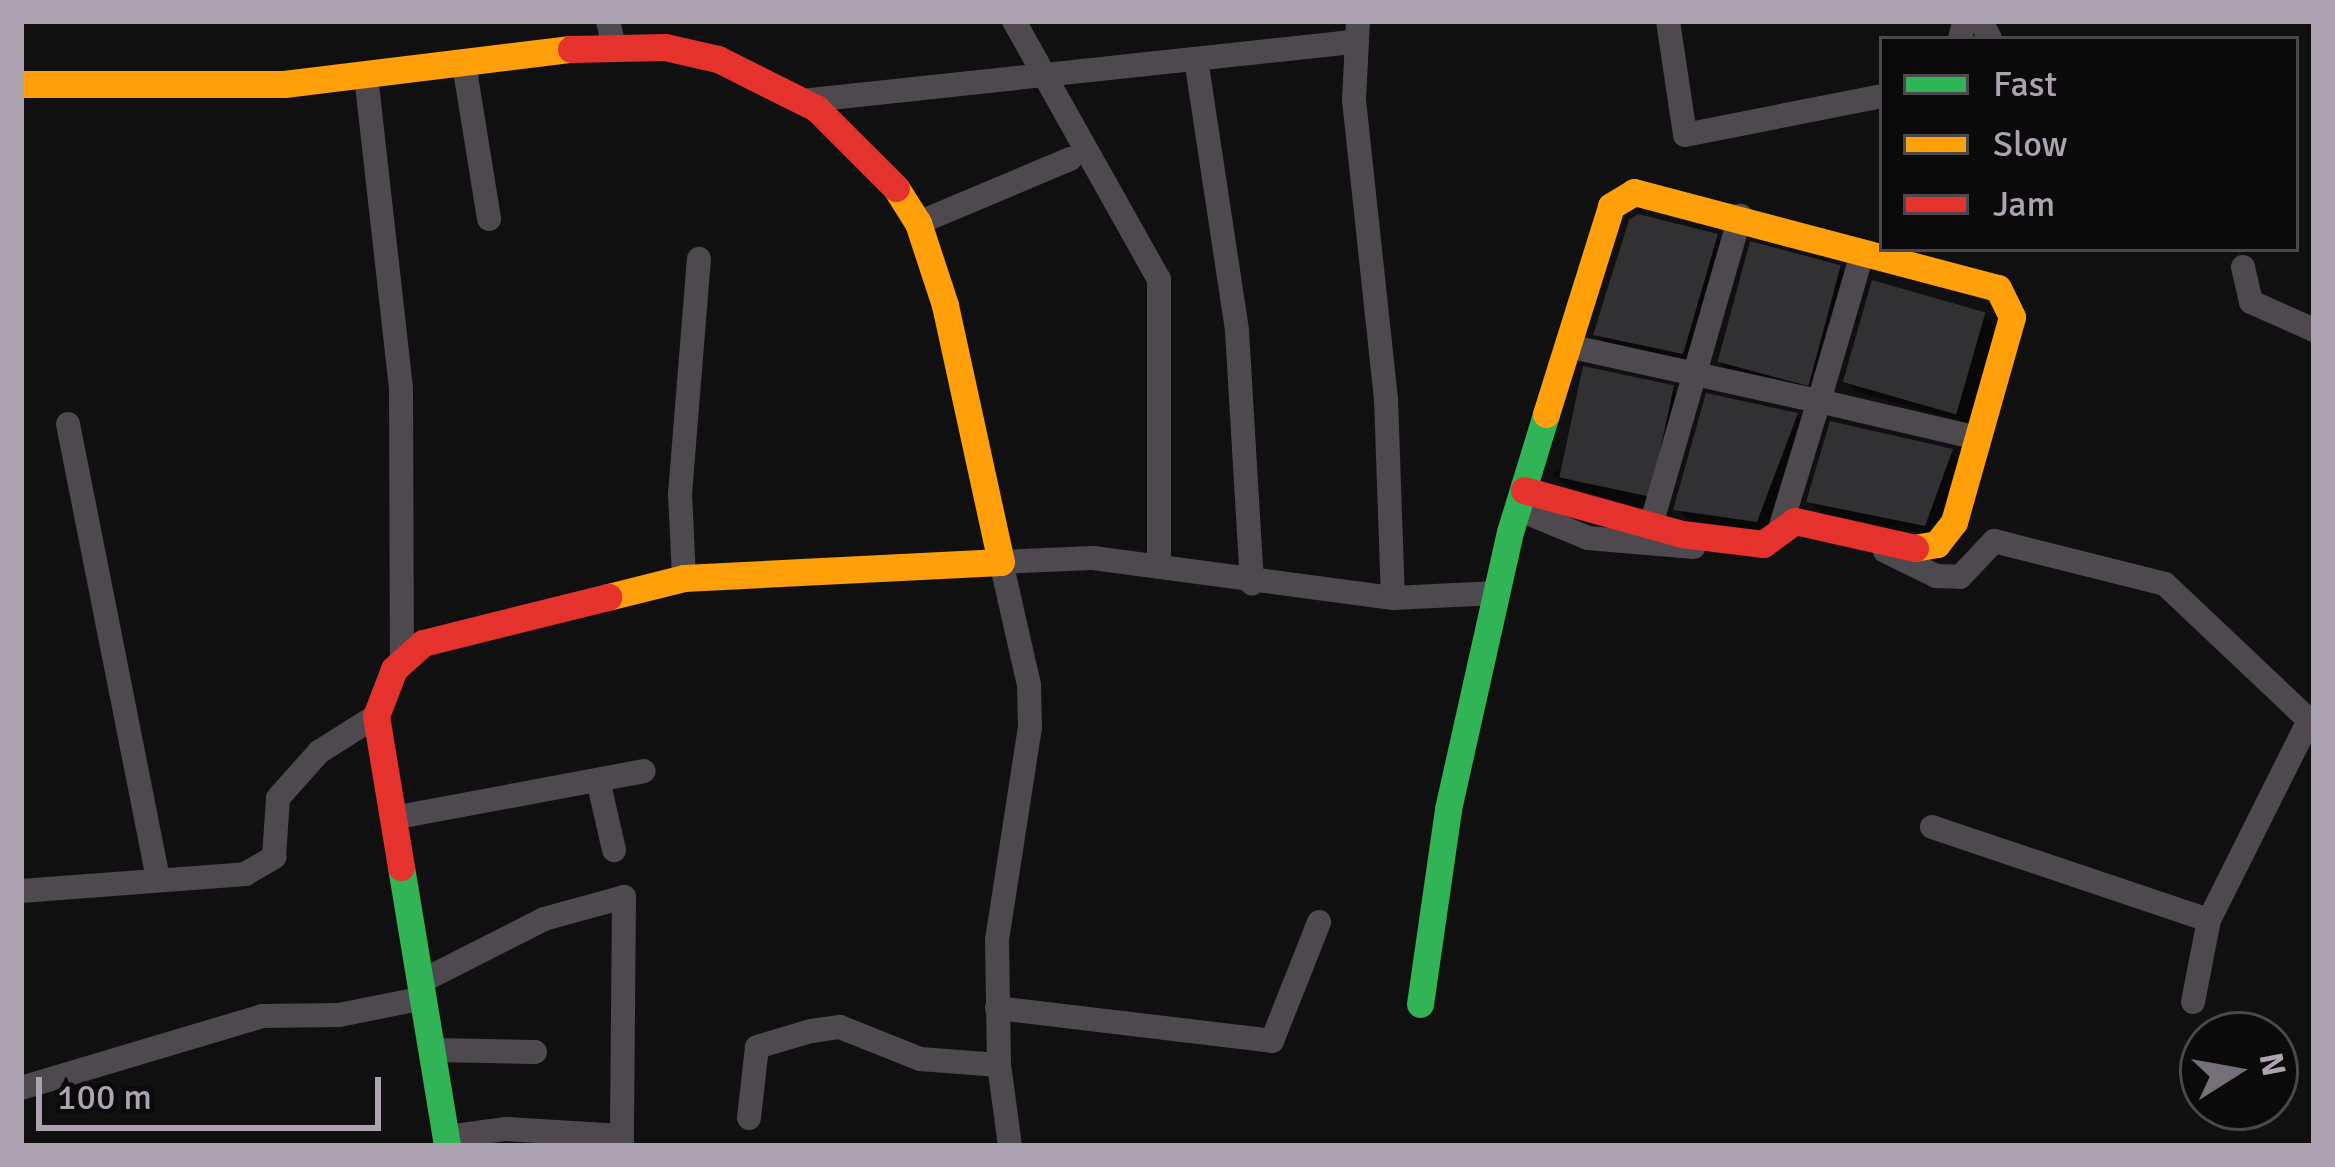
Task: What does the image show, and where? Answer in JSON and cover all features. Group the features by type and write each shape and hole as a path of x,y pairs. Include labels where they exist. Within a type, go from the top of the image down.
{"street":[{"path":"1014,21 1038,75 1159,279 1159,567"},
{"path":"1668,21 1685,135 1879,97"},
{"path":"802,100 1196,59 1355,32 1386,399 1393,598"},
{"path":"21,84 366,76 464,64 611,33 718,58 802,100 854,137 918,223 945,305 1029,685 1030,727 997,940 998,1065 1010,1146"},
{"path":"1196,59 1237,331 1252,584"},
{"path":"464,64 489,219"},
{"path":"366,76 401,388 402,662"},
{"path":"918,223 1070,159"},
{"path":"1420,1004 1448,809 1497,593 1521,499 1611,206 1634,192 1740,216 1998,288 2012,317 1954,522 1937,544 1919,549 1795,521 1762,544 1521,499"},
{"path":"1651,525 1740,216"},
{"path":"1780,529 1863,251"},
{"path":"684,578 680,494 699,259"},
{"path":"2242,267 2251,302 2314,330"},
{"path":"1568,346 1978,438"},
{"path":"68,424 158,879"},
{"path":"1521,499 1588,538 1745,550 1838,534 1936,576 1960,577 1994,541 2056,562 2136,573 2164,584 2311,724 2209,920 2193,1002"},
{"path":"21,891 245,874 274,857 278,798 319,752 376,716 402,662 423,643 684,578 1093,558 1252,584 1393,598 1497,593"},
{"path":"21,1088 262,1016 339,1015 423,990 544,919 624,897 622,1141 506,1129 447,1142 423,990 376,716"},
{"path":"394,818 644,771"},
{"path":"598,780 614,850"},
{"path":"1933,827 2209,920"},
{"path":"997,1008 1272,1041 1319,922"},
{"path":"749,1118 757,1047 812,1031 840,1027 920,1059 998,1065"},
{"path":"433,1050 535,1052"}],"building":[{"path":"1638,214 1718,234 1683,354 1593,335 1629,220"},
{"path":"1750,241 1841,265 1808,386 1718,362"},
{"path":"1872,280 1985,313 1956,414 1843,382"},
{"path":"1583,366 1674,385 1650,497 1559,478"},
{"path":"1706,393 1798,413 1757,522 1673,510"},
{"path":"1830,421 1953,449 1925,526 1806,502"}],"traffic: fast":[{"path":"1420,1004 1448,809 1510,532 1546,414"},
{"path":"401,867 447,1146"}],"traffic: slow":[{"path":"21,84 284,84 571,49"},
{"path":"608,597 684,578 1001,562 945,305 918,223 896,188"},
{"path":"1546,414 1611,206 1634,192 1998,288 2012,317 1954,522 1937,544 1915,548"}],"traffic: jam":[{"path":"571,49 665,47 718,59 816,108 896,188"},
{"path":"1524,490 1682,534 1763,544 1795,521 1915,548"},
{"path":"401,867 376,716 394,669 423,643 608,597"}]}
